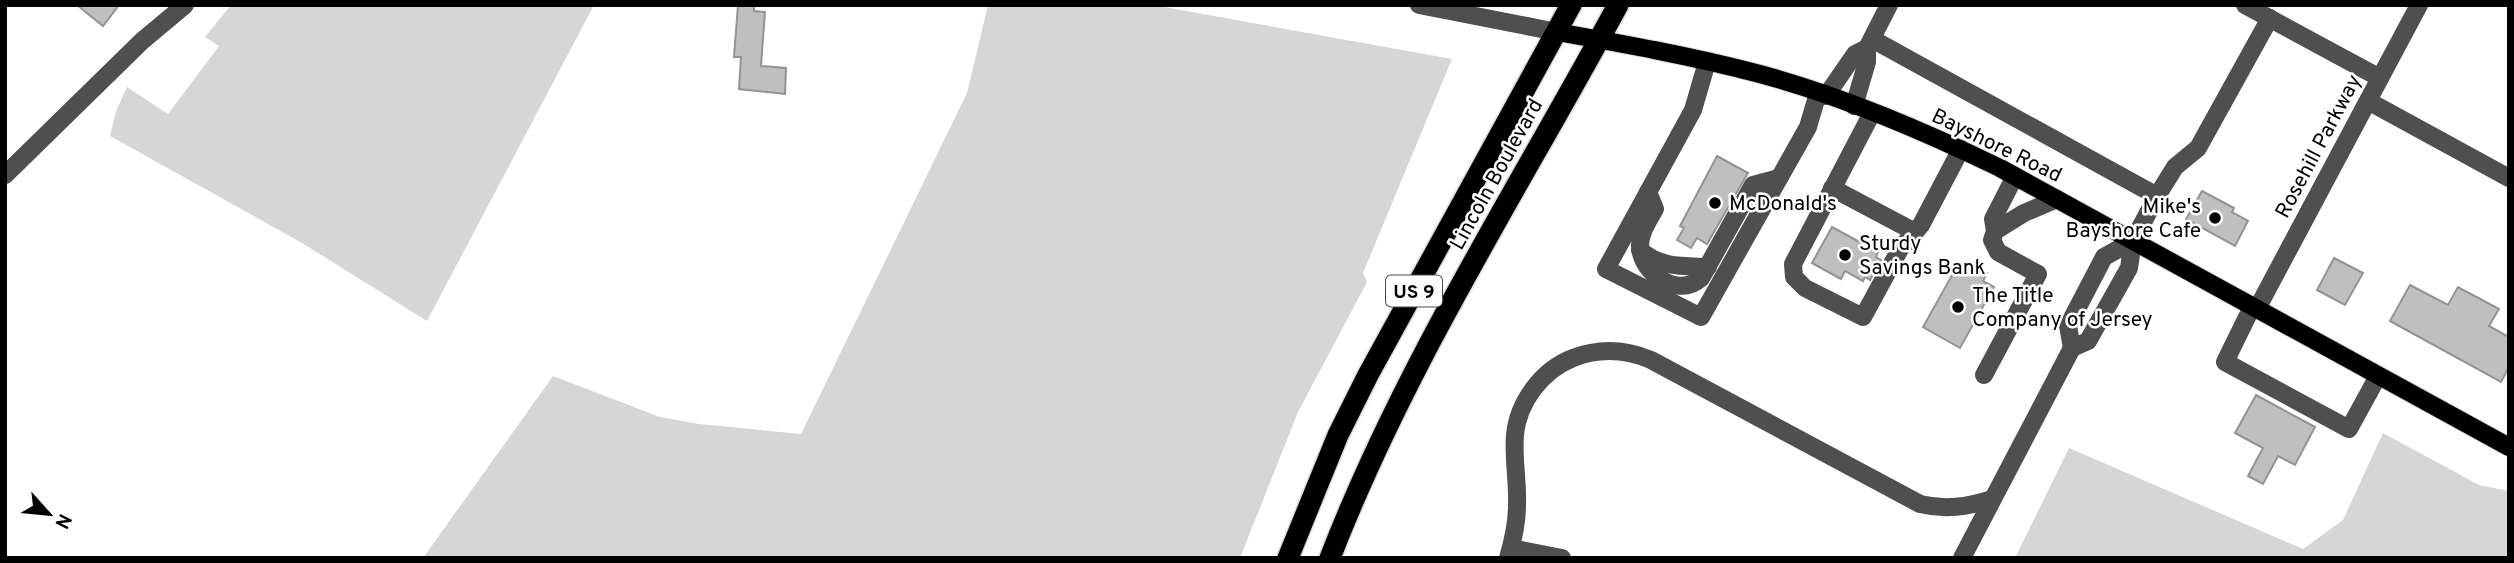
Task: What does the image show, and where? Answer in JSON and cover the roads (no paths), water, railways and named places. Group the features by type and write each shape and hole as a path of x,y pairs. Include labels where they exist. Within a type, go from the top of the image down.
{"highway":[{"name":"Lincoln Boulevard","path":"1288,558 1338,435 1368,375 1571,5"},
{"name":"Lincoln Boulevard","path":"1330,558 1374,451 1398,403 1618,5"}],"main road":[{"name":"Bayshore Road","path":"1557,32 1756,73 1822,94 1961,149 2255,306 2509,447"}],"street":[{"path":"5,175 142,41 185,5"},
{"name":"Bayshore Road","path":"1419,5 1557,32"},
{"path":"1854,106 1867,62 1869,44 1889,5"},
{"path":"2245,5 2380,78"},
{"name":"Rosehill Parkway","path":"2378,376 2349,429 2225,362 2419,5"},
{"path":"2072,348 2088,341 2129,268 2133,241 2157,196 2175,167 2198,148 2270,18"},
{"path":"1707,62 1693,110 1606,269 1701,317 1808,127 1822,94 1854,54 1869,44"},
{"path":"1869,44 2157,196"},
{"path":"2368,101 2509,178"},
{"path":"1872,113 1793,264 1794,277 1805,288 1863,317 1900,249 1921,225 1961,149"},
{"path":"1984,375 2038,274 1998,252 1992,240 1995,231 1993,219 2015,176"},
{"path":"1648,192 1654,209 1641,236 1640,250 1649,270 1660,279 1683,288 1695,283 1708,267 1753,185 1779,178"},
{"path":"1832,188 1914,232"},
{"path":"1995,231 2024,213 2057,199"},
{"path":"1962,558 2072,348 2068,326 2104,257 2133,241"},
{"path":"1562,558 1510,553 1517,506 1515,436 1521,410 1542,378 1566,360 1592,352 1619,351 1651,359 1920,504 1936,508 1954,507 1992,499"}],"place":[{"name":"McDonald's","path":"1715,203"},
{"name":"Mike's Bayshore Cafe","path":"2215,218"},
{"name":"Sturdy Savings Bank","path":"1845,255"},
{"name":"The Title Company of Jersey","path":"1958,307"}]}
